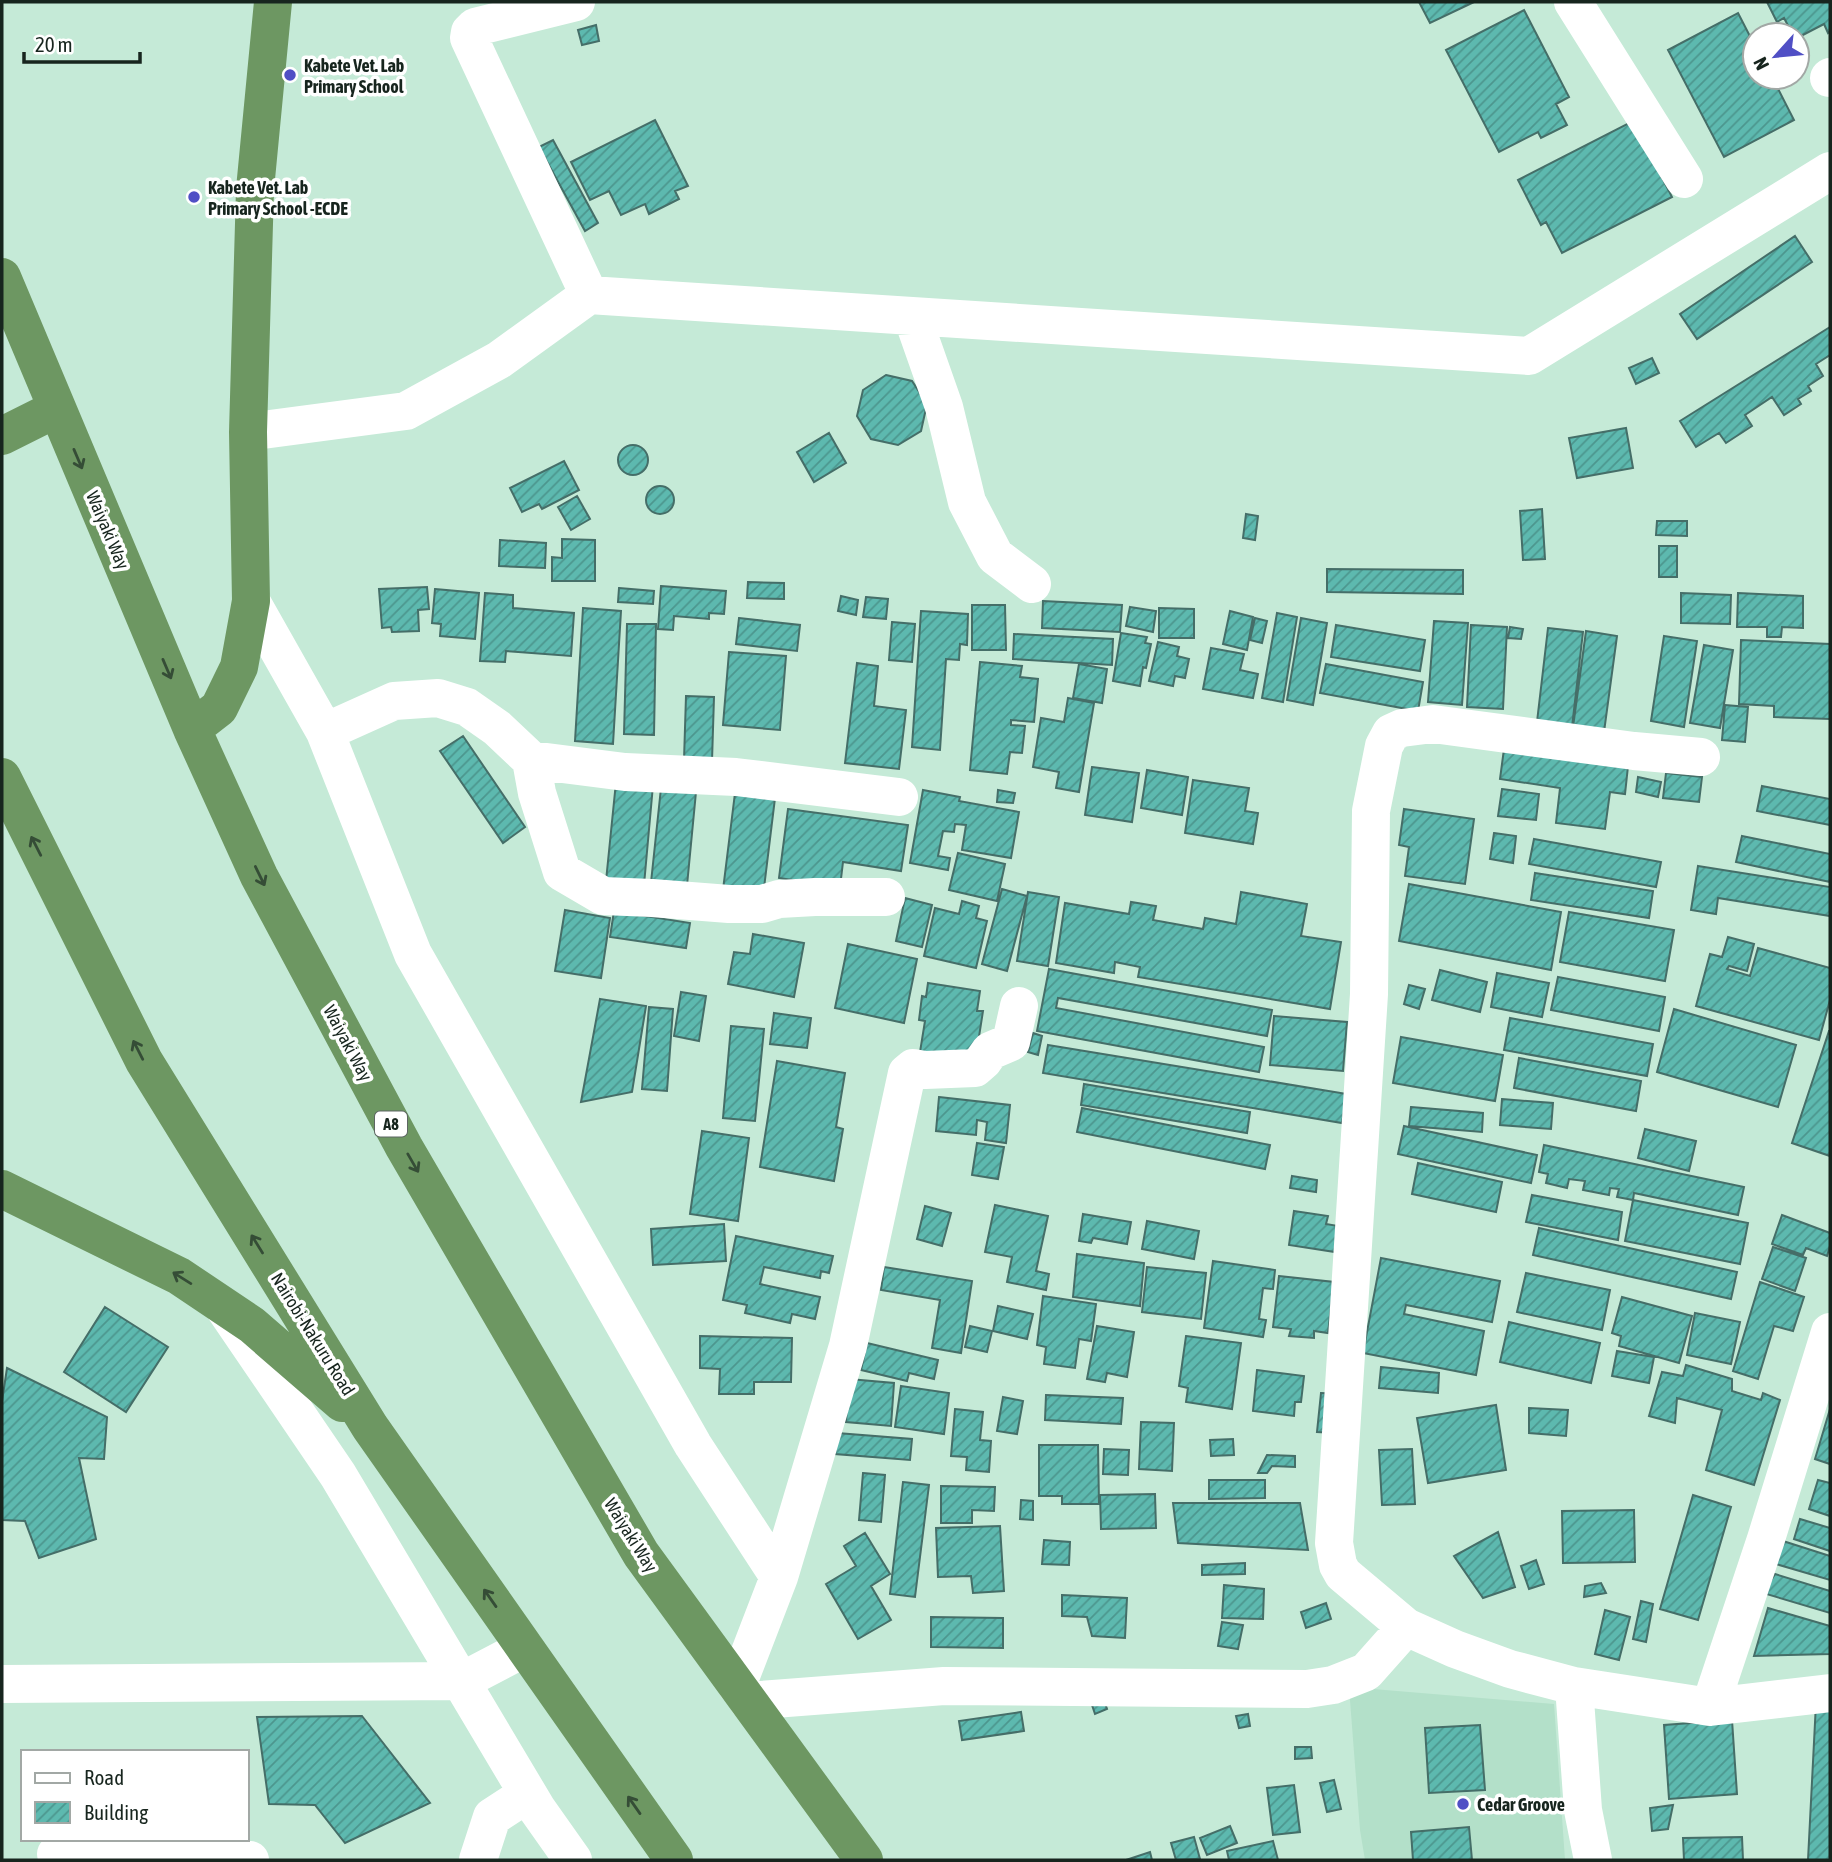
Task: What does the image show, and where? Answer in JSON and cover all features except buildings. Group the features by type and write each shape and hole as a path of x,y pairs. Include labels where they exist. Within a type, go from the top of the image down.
{"highway":[{"path":"192,729 219,708 239,667 251,601 248,432 255,190 273,2"},
{"name":"Waiyaki Way","path":"2,277 192,729 259,876 404,1147 641,1554 864,1860"},
{"path":"2,436 56,409"},
{"name":"Nairobi-Nakuru Road","path":"2,777 144,1061 370,1427 674,1860"},
{"path":"2,1189 179,1276 252,1325 370,1427"}],"street":[{"path":"576,2 475,27 469,38 589,295"},
{"path":"1573,2 1684,178"},
{"path":"248,432 406,411 499,360 589,295 1529,356 1830,171"},
{"path":"912,316 944,407 967,502 995,556 1032,584"},
{"path":"251,601 325,732 413,954 693,1445 779,1577"},
{"path":"325,732 394,701 438,698 467,707 497,728 531,760 625,772 749,778 899,797"},
{"path":"1701,757 1634,751 1433,724 1402,728 1391,733 1384,746 1371,811 1369,994 1334,1542 1338,1565 1343,1574 1406,1627 1499,1665 1574,1686 1710,1707 1830,1693"},
{"path":"531,760 537,793 562,872 603,896 729,904 762,904 815,897 886,897"},
{"path":"1019,1006 1011,1042 990,1051 975,1068 913,1068 907,1073 848,1346 742,1693 944,1686 1307,1689 1333,1685 1366,1671 1406,1627"},
{"path":"223,1305 338,1475 527,1794 573,1860"},
{"path":"1710,1707 1766,1539 1830,1332"},
{"path":"2,1684 462,1681 525,1648"},
{"path":"1574,1686 1583,1810 1593,1860"},
{"path":"478,1860 492,1816 527,1794"},
{"path":"56,1854 250,1860"}],"shaded area":[{"path":"1349,1687 1554,1704 1565,1860 1365,1860 1360,1830"}],"place":[{"name":"Kabete Vet. Lab Primary School","path":"290,75"},
{"name":"Kabete Vet. Lab Primary School -ECDE","path":"194,197"},
{"name":"Cedar Groove","path":"1463,1804"}]}
